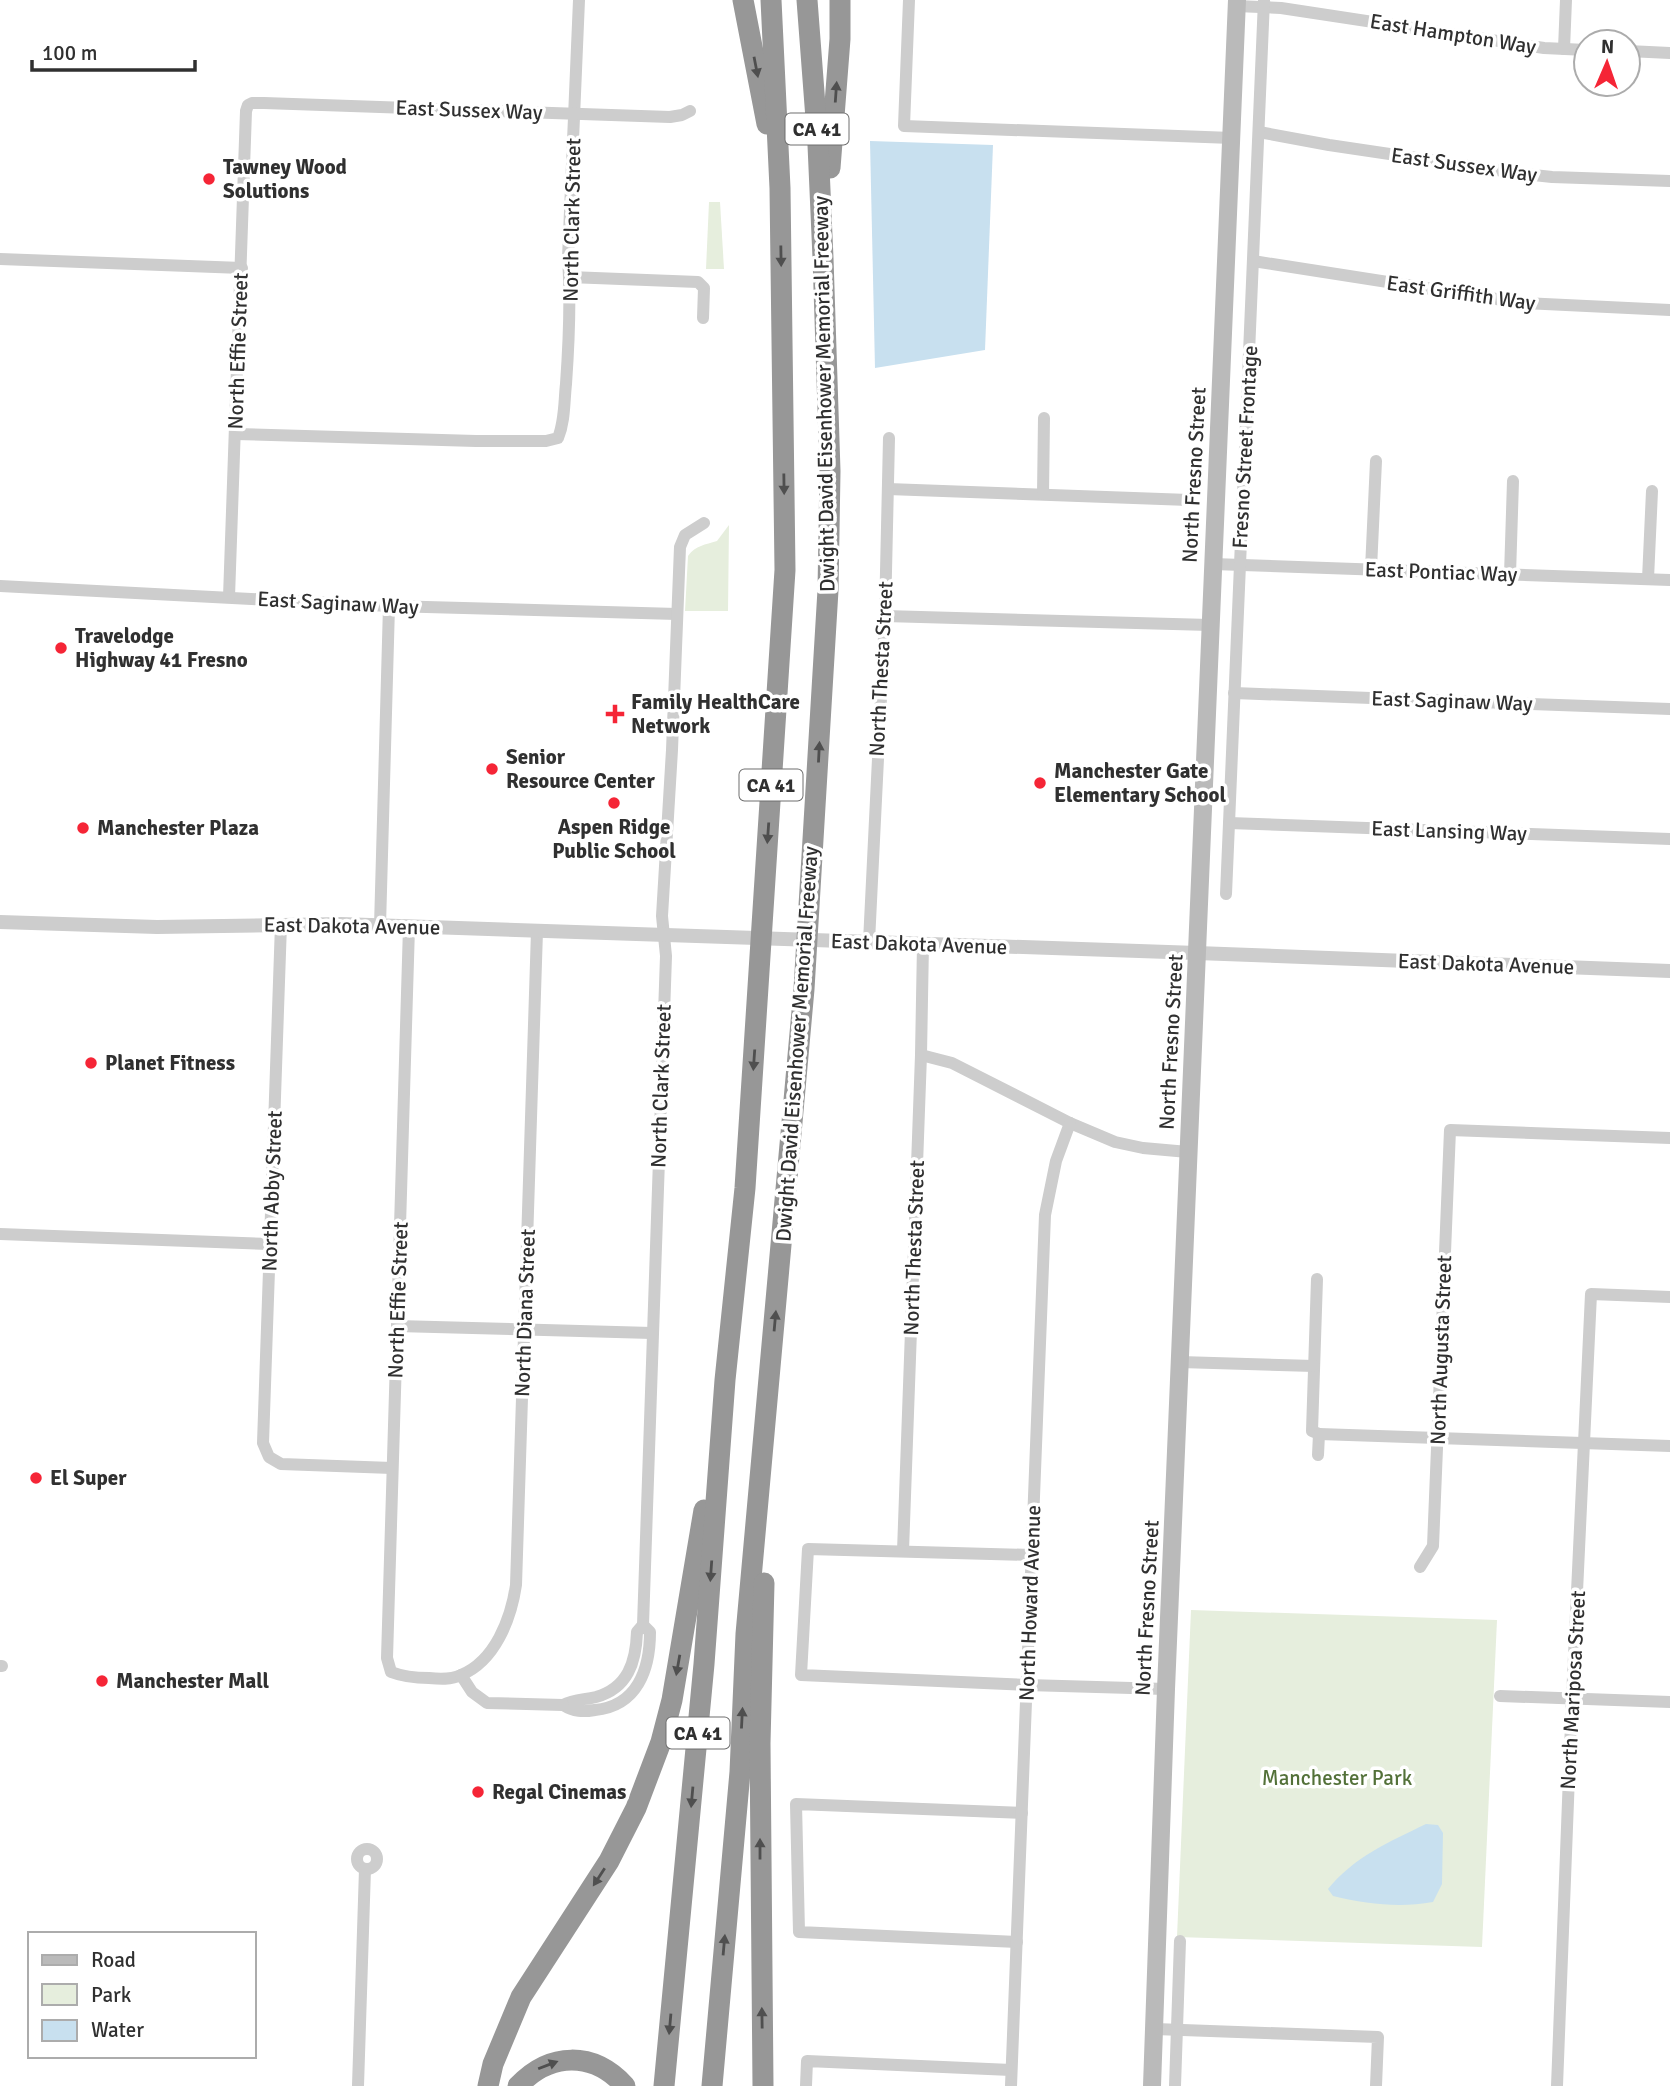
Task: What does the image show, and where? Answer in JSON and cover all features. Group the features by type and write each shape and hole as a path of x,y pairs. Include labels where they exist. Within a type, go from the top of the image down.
{"highway":[{"path":"743,0 780,188"},
{"name":"Dwight David Eisenhower Memorial Freeway","path":"664,2086 704,1664 725,1380 746,1188 785,570 780,188 771,0"},
{"name":"Dwight David Eisenhower Memorial Freeway","path":"712,2086 740,1772 746,1634 804,989 828,590 830,471 823,258 807,0"},
{"path":"823,258 840,39 840,0"},
{"path":"488,2086 493,2064 521,1997 609,1861 636,1808 661,1742 672,1700 725,1380"},
{"path":"763,2086 760,1743 769,1389"},
{"path":"517,2086 526,2077 548,2064 573,2060 602,2067 625,2086"}],"main road":[{"name":"North Fresno Street","path":"1152,2086 1236,3"}],"street":[{"name":"North Clark Street","path":"235,434 476,441 546,441 558,438 562,427 568,360 571,288 568,258 579,0"},
{"path":"909,0 904,126 1232,138"},
{"path":"1564,49 1566,0"},
{"name":"East Hampton Way","path":"1236,3 1264,3 1281,8 1544,48 1572,49"},
{"name":"Fresno Street Frontage","path":"1226,894 1264,3"},
{"path":"1642,51 1670,52"},
{"name":"East Sussex Way","path":"248,105 252,103 670,117 690,111"},
{"name":"North Effie Street","path":"229,597 248,105"},
{"name":"East Sussex Way","path":"1259,132 1524,174 1670,181"},
{"path":"0,259 242,268"},
{"name":"East Griffith Way","path":"1253,261 1522,303 1670,310"},
{"path":"569,277 698,282 704,288 703,318"},
{"path":"1043,494 1044,418"},
{"name":"North Thesta Street","path":"869,942 885,616 889,438"},
{"path":"1371,569 1376,461"},
{"path":"1510,575 1513,481"},
{"path":"888,489 1189,500"},
{"path":"1648,579 1651,491"},
{"name":"North Clark Street","path":"643,1625 650,1632 650,1649 641,1677 625,1700 603,1709 581,1711 572,1711 563,1705 572,1700 594,1697 612,1690 627,1676 635,1658 637,1632 643,1625 666,956 662,916 680,547 685,536 704,523"},
{"name":"East Pontiac Way","path":"1213,564 1670,580"},
{"name":"East Saginaw Way","path":"0,586 389,606 677,614"},
{"path":"380,926 389,606"},
{"path":"885,616 1210,625"},
{"name":"East Saginaw Way","path":"1234,693 1670,709"},
{"name":"East Lansing Way","path":"1228,823 1670,839"},
{"name":"East Dakota Avenue","path":"0,922 150,927 341,923 1670,971"},
{"name":"North Abby Street","path":"281,924 263,1443 269,1457 281,1464 392,1468"},
{"name":"North Effie Street","path":"410,927 387,1658 391,1672 404,1677 445,1679 461,1675"},
{"name":"North Diana Street","path":"461,1675 477,1666 489,1653 507,1621 516,1586 537,930"},
{"name":"North Thesta Street","path":"903,1551 922,1055 923,944"},
{"path":"922,1055 952,1063 1070,1123 1115,1142 1143,1148 1188,1152"},
{"name":"North Howard Avenue","path":"1011,2086 1045,1215 1056,1161 1070,1123"},
{"name":"North Augusta Street","path":"1420,1567 1433,1546 1450,1130 1670,1138"},
{"path":"0,1234 270,1244"},
{"path":"1317,1279 1312,1431 1670,1446"},
{"name":"North Mariposa Street","path":"1557,2086 1591,1294 1670,1297"},
{"path":"397,1326 652,1333"},
{"path":"1181,1362 1314,1366"},
{"path":"1318,1455 1319,1433"},
{"path":"1031,1555 808,1549 801,1675 1166,1689"},
{"path":"461,1675 472,1692 487,1703 563,1705"},
{"path":"1500,1696 1670,1702"},
{"path":"1017,1942 799,1931 796,1804 1022,1813"},
{"path":"358,2086 365,1869"},
{"path":"1175,2086 1180,1941"},
{"path":"1155,2029 1378,2037 1376,2086"},
{"path":"806,2086 807,2061 1011,2070"}],"green space":[{"path":"709,202 720,202 724,269 706,269"},
{"path":"729,525 728,611 685,611 688,556 698,547 717,541"},
{"name":"Manchester Park","path":"1191,1610 1497,1620 1482,1947 1177,1937"}],"water":[{"path":"870,141 993,145 985,350 875,368"},
{"path":"1426,1824 1438,1825 1443,1833 1442,1884 1433,1902 1383,1904 1333,1896 1328,1889 1349,1868 1373,1851"}],"place":[{"name":"Tawney Wood Solutions","path":"209,179"},
{"name":"Travelodge Highway 41 Fresno","path":"61,648"},
{"name":"Family HealthCare Network","path":"615,714"},
{"name":"Senior Resource Center","path":"492,769"},
{"name":"Manchester Gate Elementary School","path":"1040,783"},
{"name":"Aspen Ridge Public School","path":"614,803"},
{"name":"Manchester Plaza","path":"83,828"},
{"name":"Planet Fitness","path":"91,1063"},
{"name":"El Super","path":"36,1478"},
{"name":"Manchester Mall","path":"102,1681"},
{"name":"Regal Cinemas","path":"478,1792"}]}
